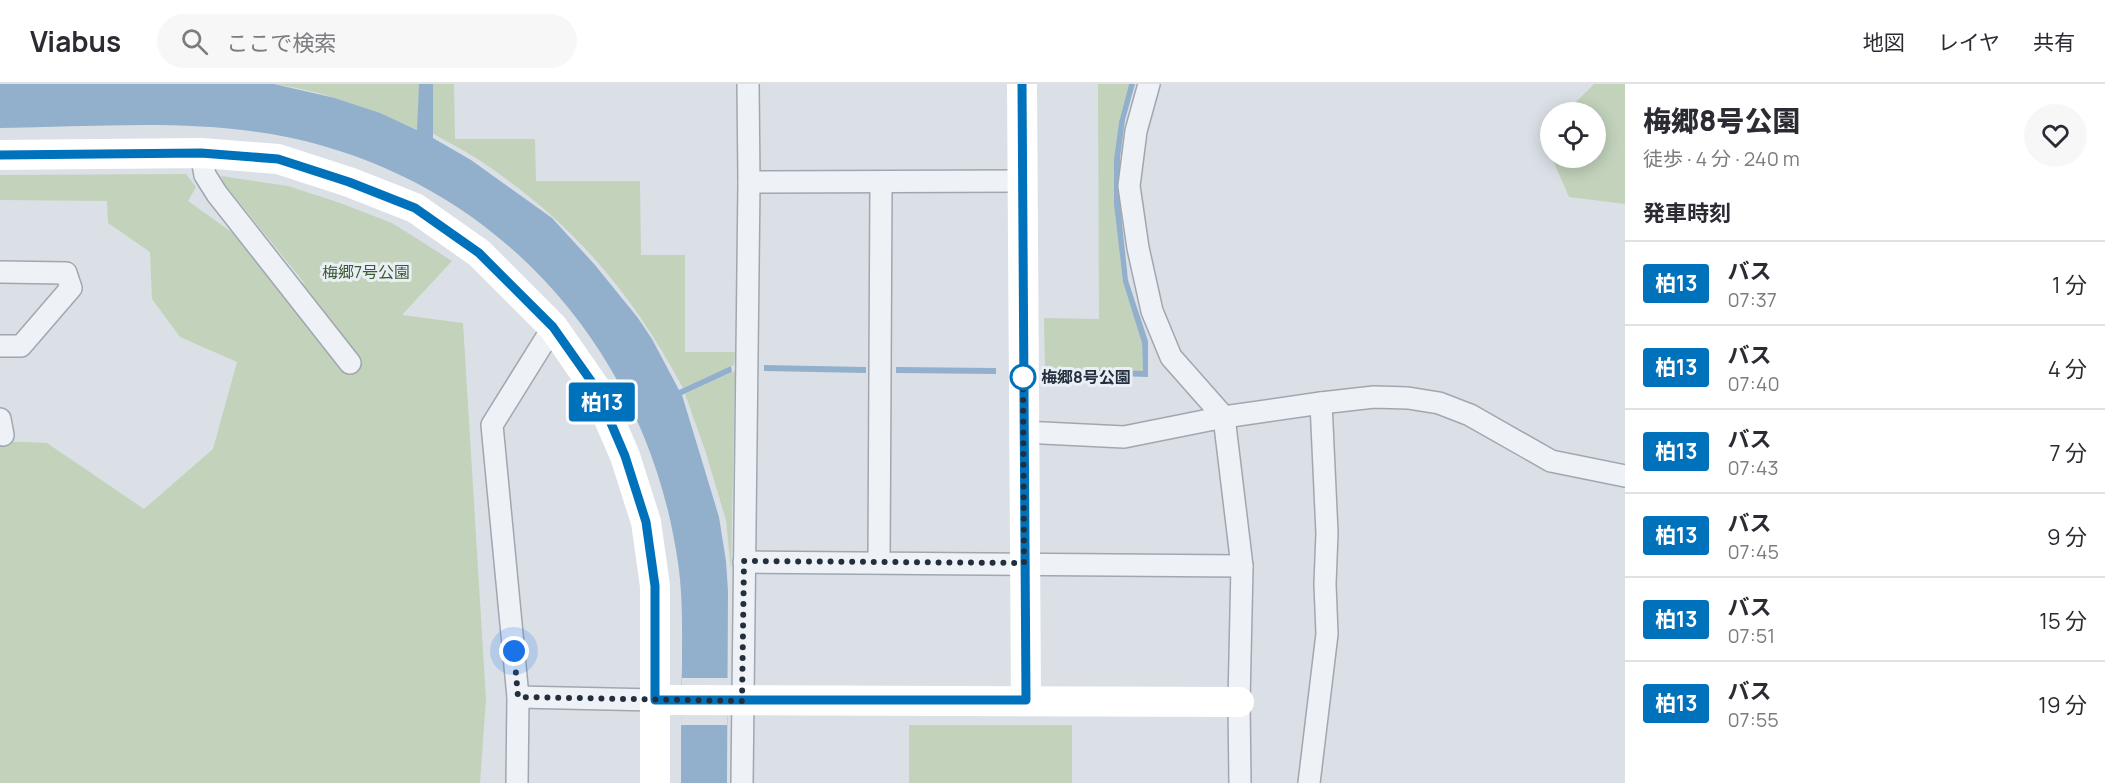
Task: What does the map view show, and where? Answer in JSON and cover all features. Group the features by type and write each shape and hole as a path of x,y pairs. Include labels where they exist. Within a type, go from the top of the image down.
{"street":[{"path":"742,783 735,700 744,561 749,182 748,84"},
{"path":"1022,84 1026,700"},
{"path":"1149,84 1136,131 1130,186 1138,248 1152,311 1171,357 1224,417 1242,566 1240,783"},
{"path":"201,153 205,175 217,194 350,363"},
{"path":"0,155 201,153 278,159 349,182 415,208 479,253 553,327 596,388 625,456 646,522 666,700 655,783"},
{"path":"749,182 1022,181"},
{"path":"879,562 881,183"},
{"path":"0,272 66,273 71,288 21,346 0,346"},
{"path":"517,783 518,697 492,425 553,327"},
{"path":"1023,432 1124,437 1224,417 1374,397 1408,398 1439,403 1489,426 1551,461 1625,476"},
{"path":"1309,783 1327,634 1325,584 1327,533 1320,404"},
{"path":"744,561 1242,566"},
{"path":"518,697 666,700 1239,702"}],"green space":[{"path":"274,84 419,84 418,130 348,102 311,91"},
{"path":"433,84 454,84 455,139 535,139 536,181 640,181 641,255 685,255 685,352 735,352 734,365 683,388 664,354 623,293 575,238 520,189 474,157 432,133"},
{"path":"1098,84 1129,84 1119,122 1114,159 1114,205 1123,282 1142,343 1143,372 1045,368 1044,318 1099,319"},
{"path":"1594,84 1625,84 1625,204 1569,197 1556,168 1606,168 1606,102 1576,102"},
{"name":"梅郷7号公園","path":"186,174 196,187 188,201 306,285 225,185 221,176 288,186 340,203 392,223 452,261 402,315 463,323 486,699 480,783 0,783 0,441 47,443 144,509 213,449 237,362 180,337 152,299 150,252 108,223 107,201 0,200 0,175"},
{"path":"735,371 731,571 726,520 685,394"},
{"path":"909,725 1072,725 1072,783 909,783"}],"water":[{"path":"0,84 274,84 335,98 380,113 417,130 419,84 433,84 433,138 471,160 552,218 595,265 638,318 679,390 731,366 732,372 682,395 719,517 726,561 728,591 727,783 681,783 681,588 661,484 632,409 593,341 545,281 488,229 423,186 350,154 271,134 238,129 170,125 0,128"},
{"path":"1129,84 1135,84 1125,120 1120,158 1120,204 1128,280 1148,341 1148,377 1050,374 1051,368 1143,371 1142,343 1123,282 1114,205 1114,159 1119,122"},
{"path":"764,365 866,367 866,373 764,371"},
{"path":"896,367 996,368 996,374 896,373"}],"pier":[{"path":"682,678 728,678 727,725 681,725"}],"bus line":[{"name":"柏13","path":"0,155 201,153 278,159 349,182 415,208 479,253 553,327 596,388 625,456 646,522 655,586 655,700 1026,700 1022,84"}],"place":[{"name":"梅郷8号公園","path":"1023,377"}],"route":[{"path":"514,651 518,697 742,701 744,561 1024,563 1023,377"}]}
